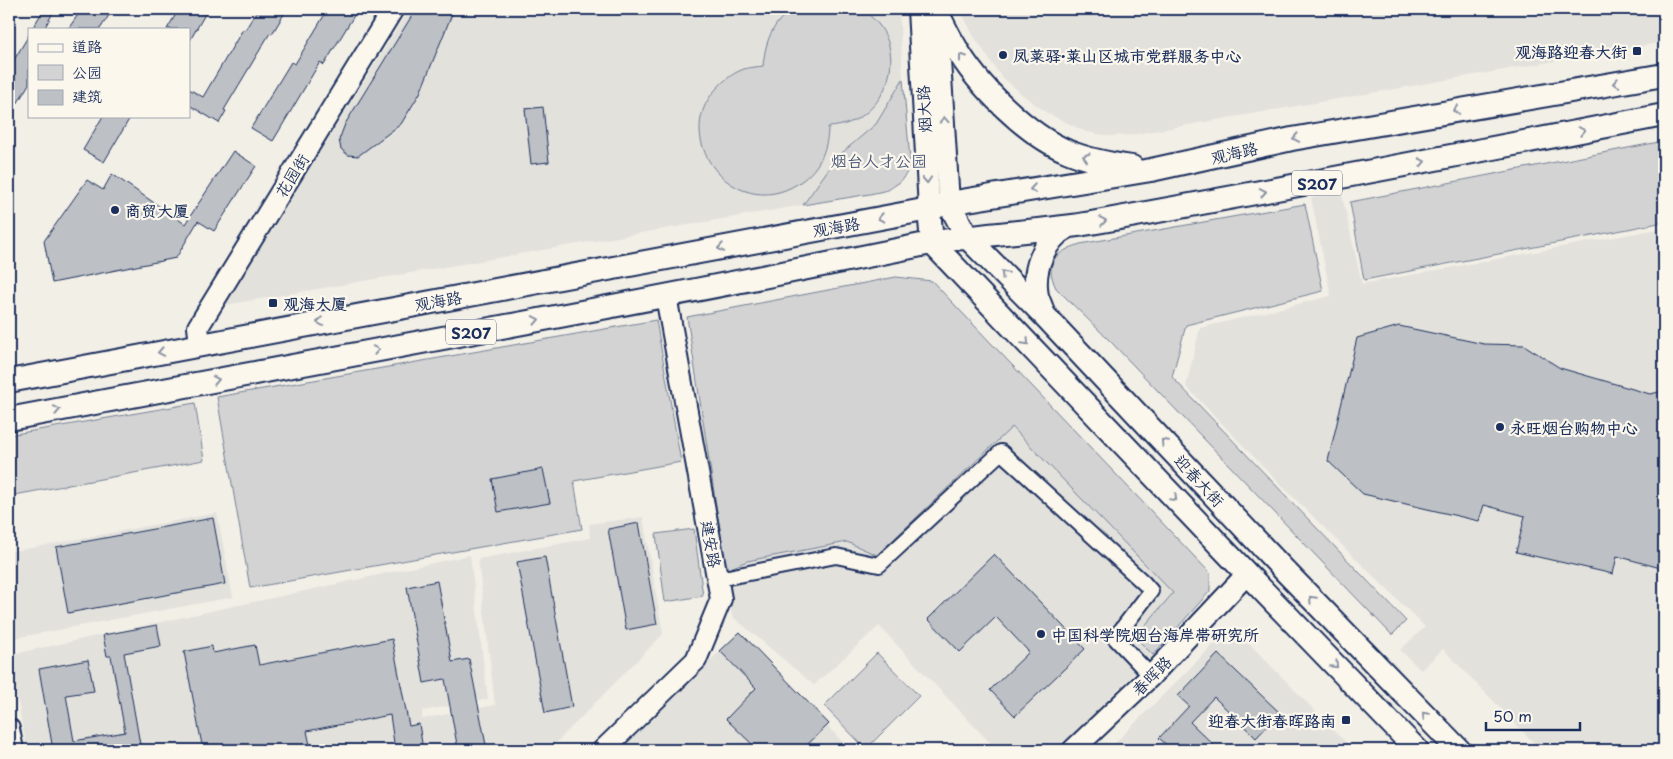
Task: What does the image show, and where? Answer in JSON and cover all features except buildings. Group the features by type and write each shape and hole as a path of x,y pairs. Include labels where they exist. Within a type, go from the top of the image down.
{"main road":[{"path":"931,10 981,84 1013,115 1039,135 1068,152 1099,161 1151,170"},
{"name":"观海路","path":"9,381 939,206 1151,170 1292,139 1664,74"},
{"name":"S207","path":"9,419 666,296 891,253 932,243 968,237 1067,227 1326,181 1664,115"},
{"path":"932,243 939,206"},
{"name":"迎春大街","path":"939,206 1285,571 1459,750"},
{"path":"1044,316 1037,296 1038,266 1045,249 1055,234 1067,227"},
{"name":"迎春大街","path":"932,243 1246,574 1417,750"}],"street":[{"name":"花园街","path":"200,344 198,327 393,9"},
{"name":"烟大路","path":"931,10 939,206"},
{"name":"建安路","path":"603,750 696,660 721,599 666,296"},
{"path":"718,579 836,556 879,565 1001,452 1151,591 1115,638 1151,676"},
{"name":"春晖路","path":"1073,750 1151,676 1246,574"},
{"path":"9,729 13,750"}],"shaded area":[{"path":"409,9 899,9 903,79 876,124 837,157 803,205 225,305"},
{"path":"960,9 1664,9 1664,42 1130,135 1110,136 1086,132 1049,114 1024,96 1000,75 973,35"},
{"path":"1341,191 1362,284 1664,228 1664,741 1657,750 1541,750 1443,649 1421,670 1400,650 1425,627 1276,480 1186,386 1200,328 1331,296 1311,198"},
{"name":"中国科学院烟台海岸带研究所","path":"896,277 932,281 1210,573 1210,591 1153,655 1056,750 997,750 879,626 814,685 732,616 687,317"},
{"path":"217,513 233,597 10,639 9,552"},
{"path":"643,517 663,634 549,750 27,750 9,655 470,555 488,699 422,711 422,719 495,705 478,559 590,538 589,524"},
{"path":"1232,631 1241,635 1353,750 1108,750 1225,633"},
{"path":"739,633 850,750 617,750"}],"green space":[{"path":"794,9 860,9 877,23 887,40 891,59 888,79 880,97 867,112 849,123 828,127 825,150 809,175 779,192 756,193 735,186 718,172 705,154 700,132 703,110 716,89 729,77 744,69 763,66 771,33 780,20"},
{"name":"烟台人才公园","path":"903,79 910,160 906,174 900,182 888,190 803,205 837,157 876,124"},
{"path":"1664,141 1664,222 1364,280 1350,202"},
{"path":"1305,204 1323,291 1186,325 1172,377 1406,621 1392,635 1111,342 1056,288 1052,279 1051,271 1054,259 1065,250 1080,244"},
{"path":"896,277 932,281 1210,573 1210,591 1153,655 1135,637 1173,593 1012,427 877,555 847,542 747,561 726,570 687,317"},
{"path":"656,320 681,462 574,481 582,529 250,588 217,397"},
{"path":"195,403 204,460 9,496 9,435"},
{"path":"694,529 703,596 665,602 656,534"},
{"path":"877,653 919,696 866,749 824,706"}],"place":[{"name":"观海路迎春大街","path":"1637,51"},
{"name":"凤莱驿·莱山区城市党群服务中心","path":"1003,55"},
{"name":"商贸大厦","path":"115,210"},
{"name":"观海大厦","path":"273,303"},
{"name":"永旺烟台购物中心","path":"1500,427"},
{"name":"中国科学院烟台海岸带研究所","path":"1041,634"},
{"name":"迎春大街春晖路南","path":"1346,720"}]}
